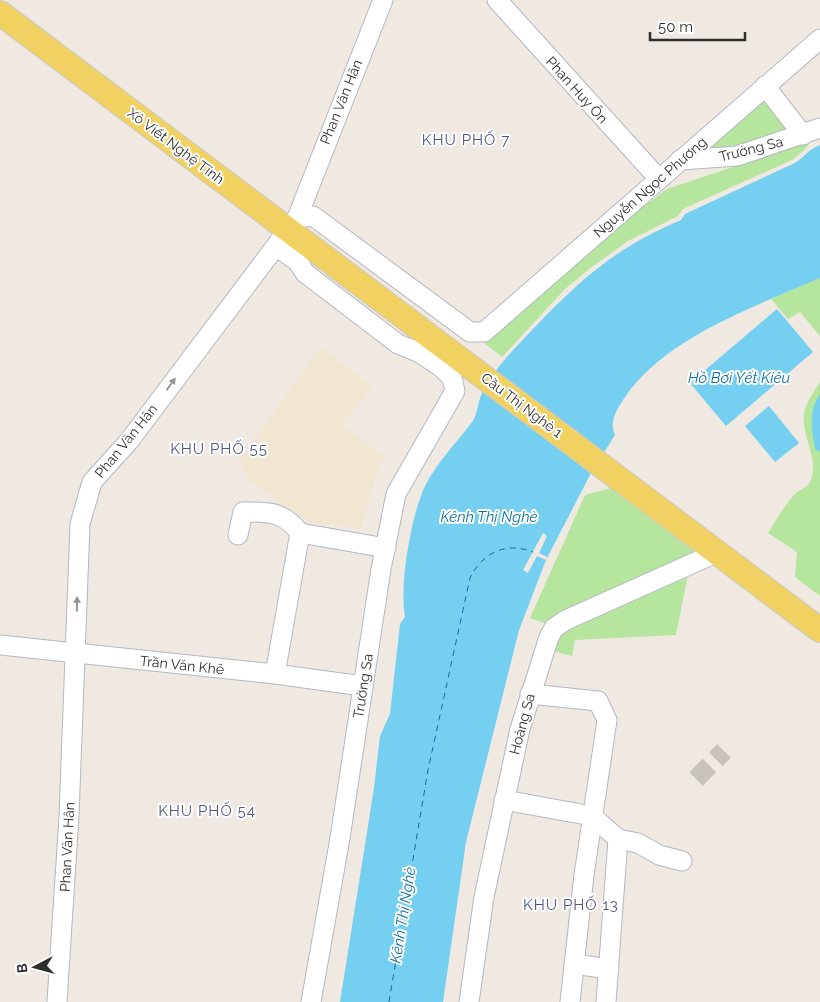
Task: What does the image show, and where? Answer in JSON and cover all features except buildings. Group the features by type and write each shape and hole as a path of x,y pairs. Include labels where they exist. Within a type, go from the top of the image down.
{"main road":[{"name":"Xô Viết Nghệ Tĩnh","path":"7,0 287,231 357,272"},
{"name":"Xô Viết Nghệ Tĩnh","path":"0,13 142,111"},
{"name":"Cầu Thị Nghè 1","path":"357,272 693,524"},
{"path":"693,524 718,552 820,630"},
{"path":"693,524 820,612"}],"street":[{"name":"Phan Văn Hân","path":"58,1002 69,816 80,524 92,482 129,441 287,231 383,0"},
{"name":"Phan Huy Ôn","path":"497,0 659,179"},
{"name":"Nguyễn Ngọc Phương","path":"478,332 484,332 820,39"},
{"path":"765,86 812,132"},
{"name":"Trường Sa","path":"680,160 736,156 812,132"},
{"name":"Xô Viết Nghệ Tĩnh","path":"454,385 448,373 420,353 404,338 308,265 298,262 287,231 313,216 470,332 478,332"},
{"name":"Trường Sa","path":"310,1002 396,494 452,397 454,385"},
{"path":"238,534 243,512 264,512 289,519 300,533 386,548"},
{"path":"276,674 300,533"},
{"name":"Hoàng Sa","path":"473,1000 484,897 504,800 530,694 548,637 560,623 718,552"},
{"name":"Trần Văn Khê","path":"0,645 276,674 363,686"},
{"path":"530,694 598,701 607,720 592,816 570,1002"},
{"path":"504,800 592,816 618,839 638,843 659,855 682,861"},
{"path":"606,1002 618,839"},
{"path":"581,905 613,910"},
{"path":"574,964 609,969"}],"shaded area":[{"path":"320,347 373,387 341,424 386,457 377,471 361,528 311,523 251,482 239,462"}],"green space":[{"path":"764,94 791,130 710,156 702,147"},
{"path":"807,142 809,145 794,159 683,209 678,216 628,241 565,289 502,357 483,342 500,323 581,253 667,189"},
{"path":"820,278 820,336 800,312 788,319 771,299"},
{"path":"820,382 820,596 795,577 797,552 768,533 789,501 797,492 807,486 811,480 813,462 804,427 804,418 806,406"},
{"path":"611,488 697,552 547,624 530,618 585,495"},
{"path":"689,569 676,635 575,640 572,656 553,651 561,628"}],"water":[{"name":"Kênh Thị Nghè","path":"820,145 820,278 712,326 662,358 641,378 618,408 613,421 615,435 590,475 546,560 519,630 466,842 443,1002 340,1002 374,788 380,736 390,714 400,624 405,617 405,569 411,532 420,499 430,477 441,460 473,421 482,393 498,368 532,330 583,280 600,266 637,242 681,220 685,214 791,165"},
{"name":"Hồ Bơi Yết Kiêu","path":"777,309 813,352 726,426 690,383"},
{"path":"820,394 820,452 815,449 812,414"},
{"path":"769,406 799,443 775,462 745,426"}],"pier":[{"path":"543,533 547,536 539,553 547,557 546,560 537,556 528,573 523,570"}],"ferry route":[{"path":"389,1002 428,770 470,578 481,562 496,552 513,548 533,552"}],"tunnel":[{"path":"696,779 724,751"}],"district":[{"name":"KHU PHỐ 7","path":"466,140"},
{"name":"KHU PHỐ 55","path":"219,449"},
{"name":"KHU PHỐ 54","path":"207,811"},
{"name":"KHU PHỐ 13","path":"571,905"}]}
